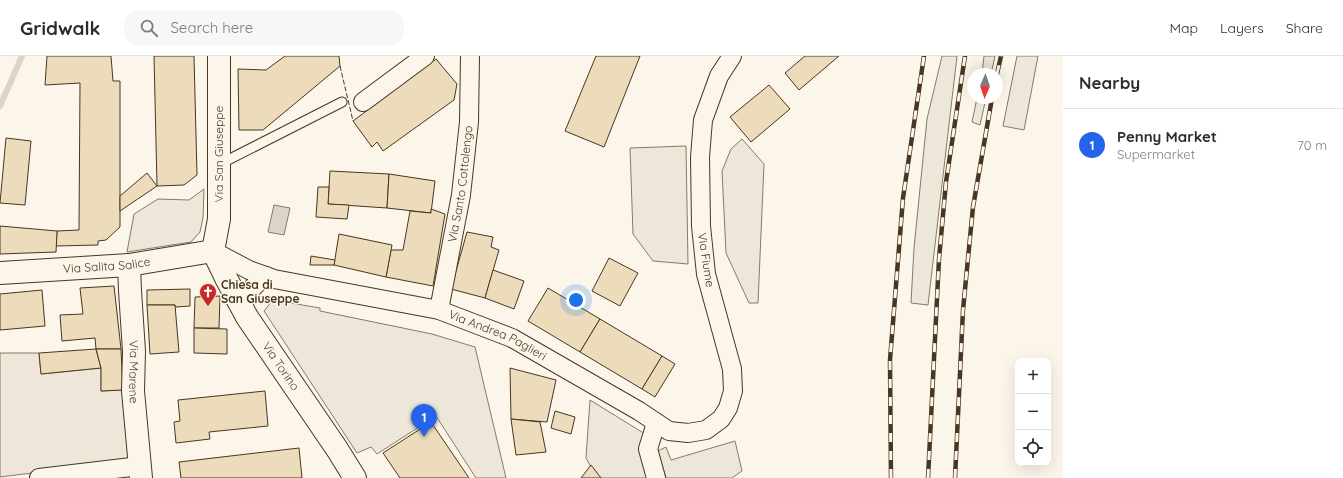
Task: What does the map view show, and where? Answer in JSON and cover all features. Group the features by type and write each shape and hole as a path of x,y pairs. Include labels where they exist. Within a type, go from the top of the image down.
{"street":[{"name":"Via San Giuseppe","path":"213,251 219,219 219,56"},
{"path":"363,102 425,56"},
{"name":"Via Santo Cottolengo","path":"439,310 461,195 469,122 470,56"},
{"name":"Via Fiume","path":"656,423 668,430 688,433 706,430 721,419 728,408 733,391 732,369 706,274 701,226 700,157 704,120 719,76 732,56"},
{"name":"Via Andrea Paglieri","path":"213,251 249,270 274,279 439,310 512,338 656,423"},
{"name":"Via Salita Salice","path":"0,273 130,265 213,251"},
{"name":"Via Torino","path":"213,251 242,308 355,478"},
{"name":"Via Marene","path":"130,265 130,291 134,351 133,391 140,472"},
{"path":"242,308 247,295 254,285 266,276"},
{"path":"656,423 648,449 656,478"},
{"path":"39,478 140,472"}],"lane":[{"path":"220,164 342,102"}],"shaded area":[{"path":"942,56 957,56 928,305 911,303 914,248 927,119"},
{"path":"984,56 995,56 992,68 983,68"},
{"path":"1017,56 1038,56 1024,130 1003,126"},
{"path":"976,104 985,104 980,125 972,122"},
{"path":"742,139 764,164 758,303 749,303 726,253 722,171 731,149"},
{"path":"686,146 688,264 653,261 633,234 630,148"},
{"path":"204,189 203,218 200,232 191,242 127,252 134,214 158,199 189,200"},
{"path":"274,205 290,208 284,235 268,232"},
{"path":"273,300 320,308 320,311 432,334 475,347 506,478 476,478 436,416 377,454 371,447 357,453 264,311"},
{"path":"0,353 39,353 41,374 101,368 101,391 123,390 129,461 0,477"},
{"path":"590,400 650,437 648,478 597,478 586,458"},
{"path":"735,441 742,471 732,478 666,478 658,451 666,447 671,460"}],"building":[{"path":"47,56 111,56 113,81 120,81 120,227 106,240 98,241 98,245 56,246 57,231 79,230 80,83 45,85"},
{"path":"154,56 194,56 197,175 184,185 157,186"},
{"path":"285,56 339,56 340,66 263,130 239,130 238,69 266,70"},
{"path":"596,56 640,56 604,147 565,131"},
{"path":"805,56 839,56 799,90 785,73"},
{"path":"436,59 457,84 454,100 383,151 377,142 372,147 353,121"},
{"path":"769,85 790,109 751,142 730,117"},
{"path":"6,138 31,141 25,205 0,203"},
{"path":"330,171 389,174 387,208 328,204"},
{"path":"147,173 157,186 120,211 120,196"},
{"path":"389,174 435,181 431,213 387,208"},
{"path":"318,187 329,187 328,204 349,205 347,219 316,217"},
{"path":"431,209 445,214 433,286 386,277 391,250 403,250 410,211 431,213"},
{"path":"0,226 57,231 56,252 0,254"},
{"path":"467,232 493,237 491,247 499,250 485,298 451,289"},
{"path":"339,234 392,245 386,277 334,265"},
{"path":"311,256 335,260 334,265 310,265"},
{"path":"609,258 638,273 620,306 592,291"},
{"path":"493,270 524,281 514,309 485,298"},
{"path":"114,286 121,349 96,349 95,338 62,341 60,315 83,314 80,288"},
{"path":"548,288 600,319 580,352 528,321"},
{"path":"190,289 190,306 176,307 175,305 147,305 147,290"},
{"path":"42,290 45,326 0,330 0,294"},
{"path":"220,296 219,328 194,328 195,297"},
{"path":"147,305 175,305 179,352 150,354"},
{"path":"600,319 662,356 642,389 580,352"},
{"path":"194,328 227,329 227,354 194,353"},
{"path":"96,349 101,368 41,374 39,353"},
{"path":"96,349 121,349 123,390 101,391 101,368"},
{"path":"662,356 675,364 655,397 642,389"},
{"path":"510,368 556,380 547,422 511,419"},
{"path":"265,391 268,426 209,432 210,439 176,443 174,422 180,421 178,400"},
{"path":"555,411 575,417 571,434 551,428"},
{"path":"511,419 540,422 546,452 516,455"},
{"path":"431,422 469,478 400,478 383,453"},
{"path":"299,448 302,478 181,478 179,462"},
{"path":"591,465 601,478 581,478"}],"waterway":[{"path":"0,106 22,56"}],"railway":[{"path":"891,478 890,360 903,198 924,56"},
{"path":"928,478 939,259 946,182 965,56"},
{"path":"998,68 1001,56"},
{"path":"955,478 963,310 973,207 991,104"}],"fence":[{"path":"340,66 353,121"}],"place":[{"name":"Chiesa di San Giuseppe","path":"208,307"},
{"name":"Penny Market","path":"424,437"}]}
